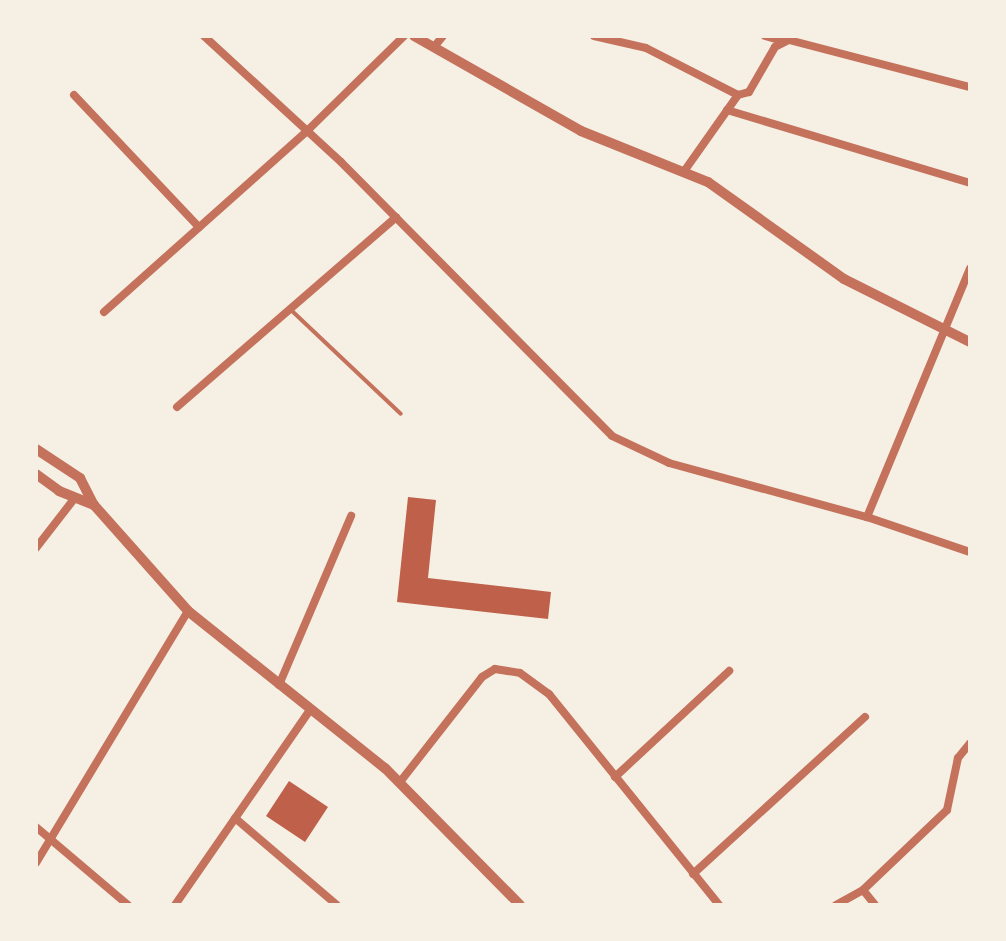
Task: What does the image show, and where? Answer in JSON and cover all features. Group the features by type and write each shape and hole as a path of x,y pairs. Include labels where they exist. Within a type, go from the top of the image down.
{"street":[{"path":"204,36 396,217 612,436 669,463 867,517 970,552"},
{"path":"104,312 307,131 404,36"},
{"path":"414,36 581,131 685,170 844,279 946,333 970,342"},
{"path":"434,47 443,36"},
{"path":"594,36 646,48 738,95"},
{"path":"765,36 970,87"},
{"path":"685,170 738,95 754,87 782,41"},
{"path":"74,95 199,227"},
{"path":"727,110 970,183"},
{"path":"177,407 396,217"},
{"path":"867,517 946,333 970,268"},
{"path":"36,449 80,478 94,505 188,611 400,782 520,905"},
{"path":"36,474 74,499 94,505"},
{"path":"36,548 74,499"},
{"path":"279,685 351,516"},
{"path":"36,863 53,842 188,611"},
{"path":"400,782 482,677 495,669 520,673 549,694 719,905"},
{"path":"615,777 729,671"},
{"path":"175,905 310,710"},
{"path":"693,874 865,717"},
{"path":"836,905 863,890 947,810 958,758 970,743"},
{"path":"235,818 337,905"},
{"path":"36,827 128,905"},
{"path":"863,890 875,905"}],"lane":[{"path":"291,310 401,414"}],"building":[{"path":"408,497 436,500 428,578 551,592 548,619 397,602"},
{"path":"289,781 328,807 305,842 266,816"}]}
